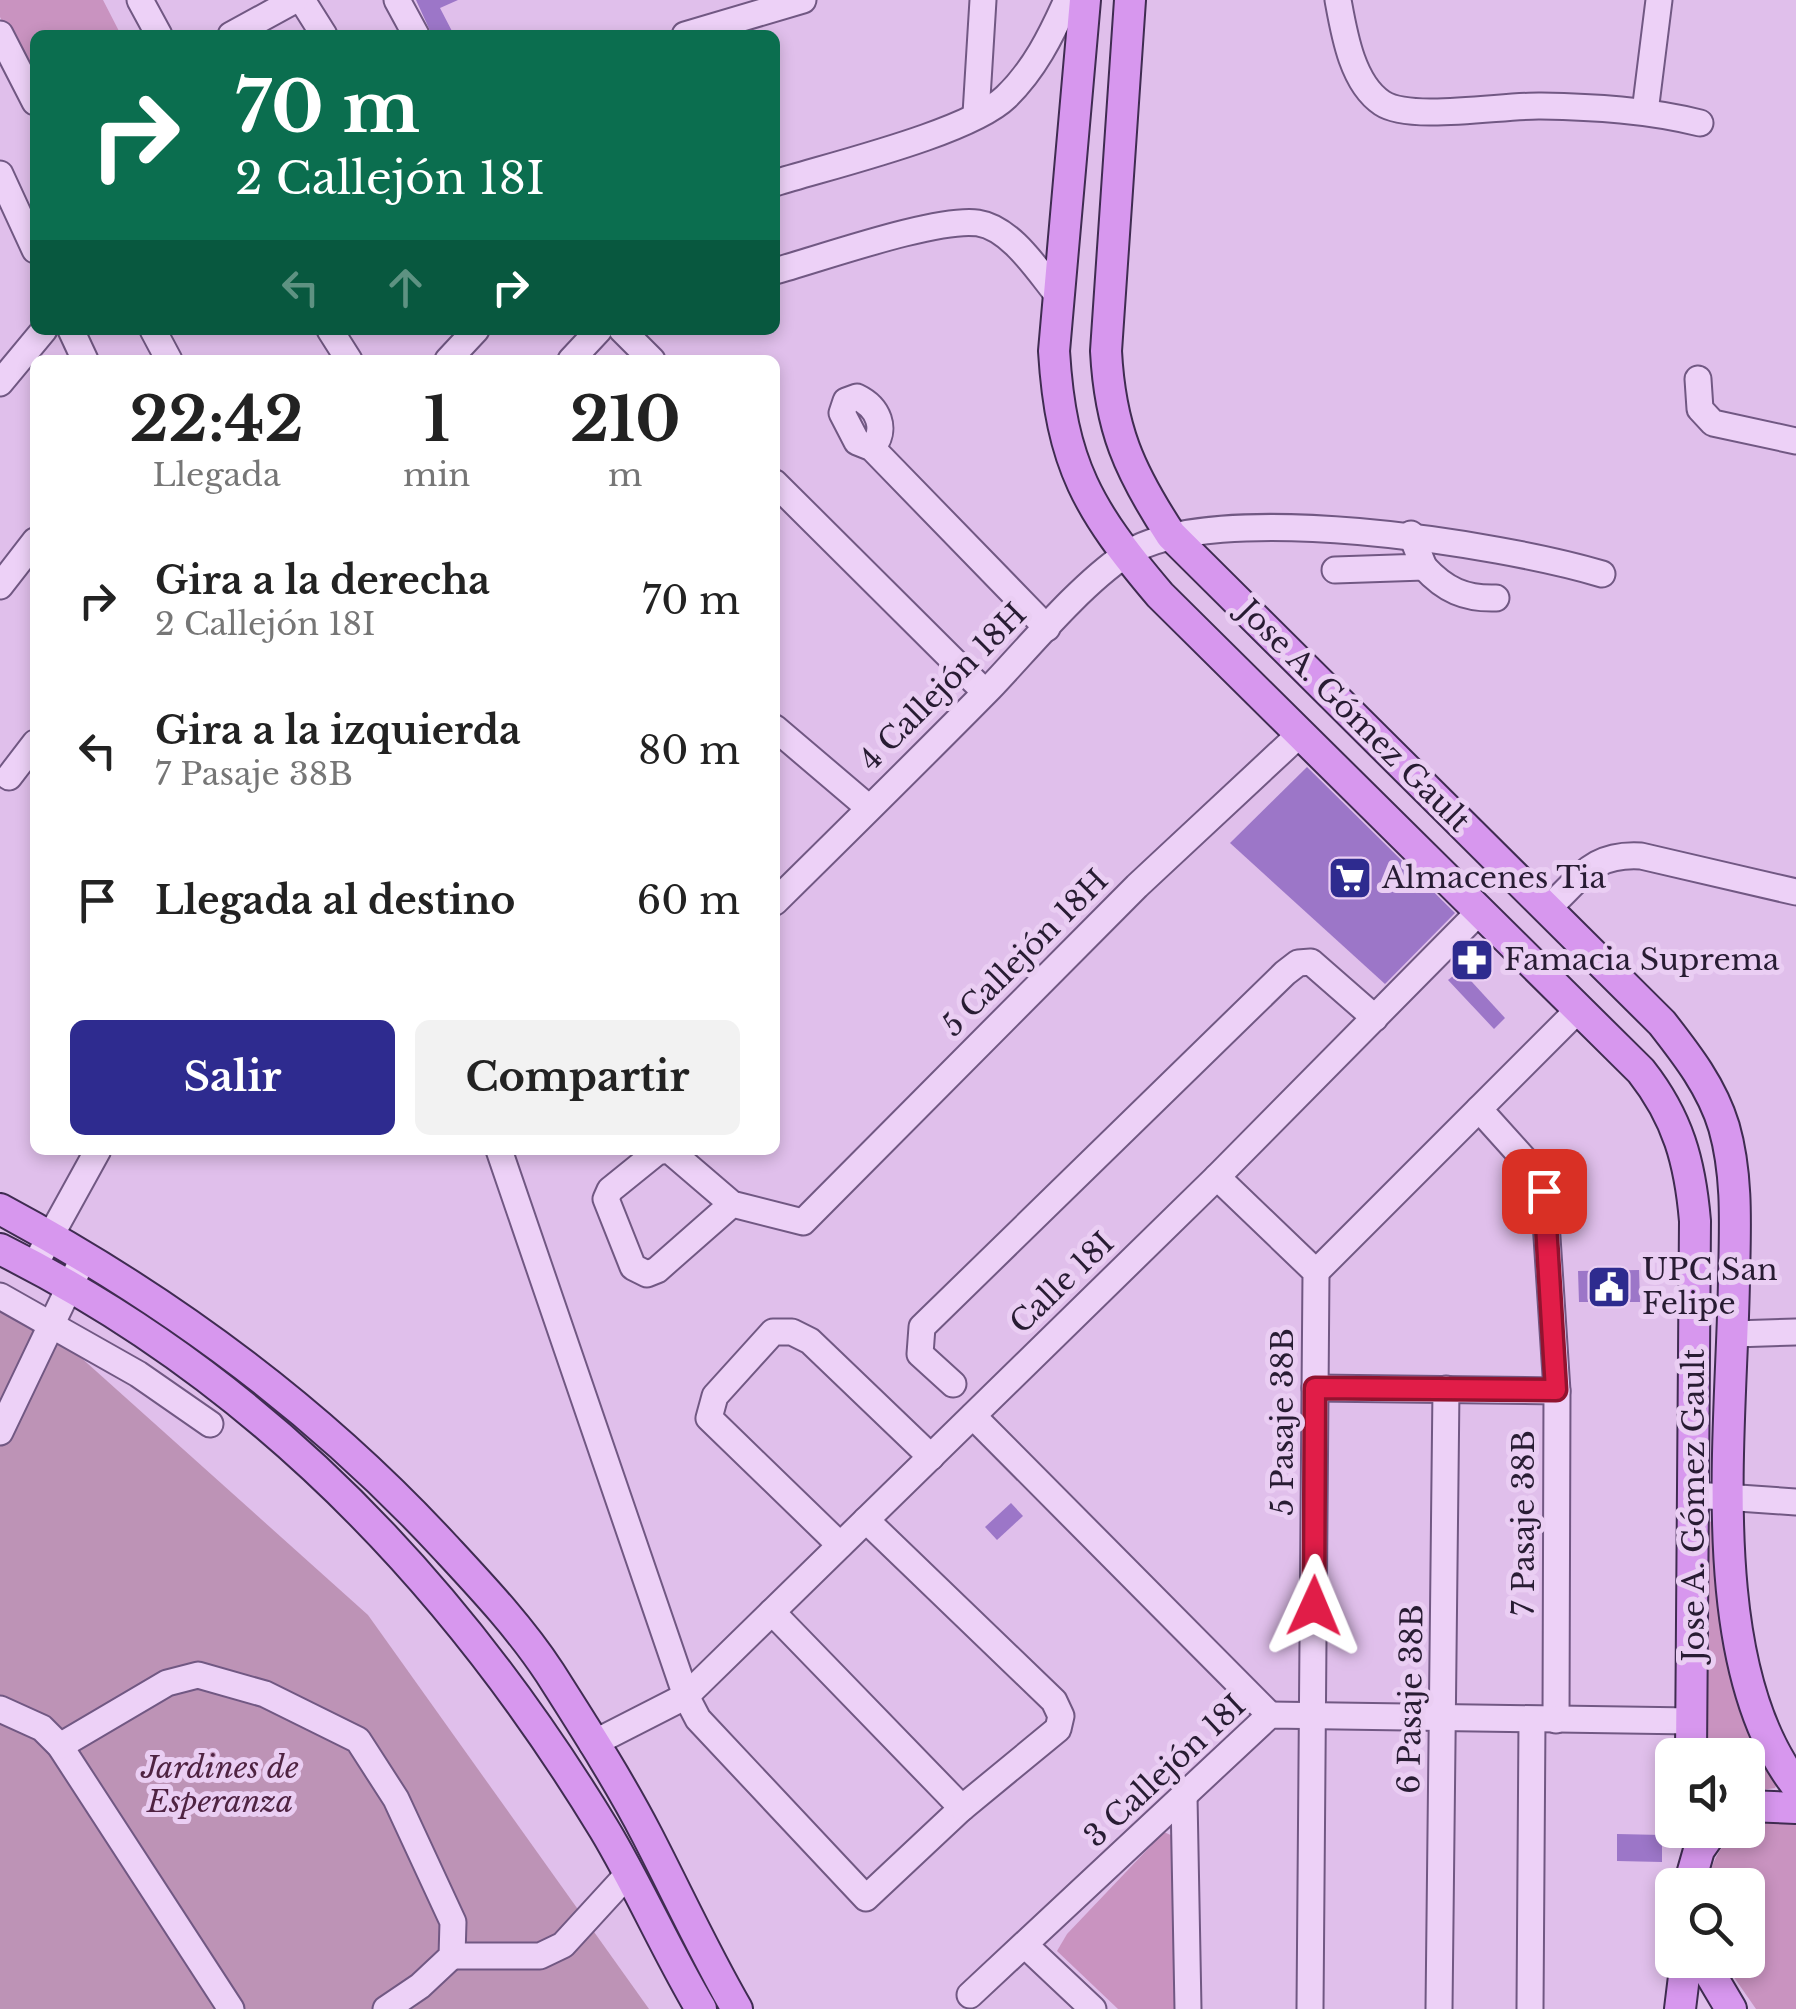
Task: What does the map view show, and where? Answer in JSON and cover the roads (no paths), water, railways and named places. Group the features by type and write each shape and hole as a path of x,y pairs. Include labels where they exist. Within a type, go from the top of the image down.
{"main road":[{"name":"Jose A. Gómez Gault","path":"1084,0 1054,351 1058,407 1068,451 1085,496 1126,555 1664,1100 1690,1170 1696,1221 1691,1738"},
{"name":"Jose A. Gómez Gault","path":"1130,0 1106,351 1108,400 1131,474 1171,535 1662,1023 1709,1090 1732,1163 1732,1590 1741,1660 1760,1721 1796,1786"},
{"path":"0,1209 85,1256 268,1381 397,1496 508,1615 646,1832 696,1938 737,2009"},
{"path":"0,1249 70,1285 191,1366 291,1446 413,1563 471,1632 542,1732 629,1874 701,2009"},
{"path":"1765,1807 1796,1808"},
{"path":"1680,2009 1684,1978"},
{"path":"1713,1978 1731,2009"}],"street":[{"path":"140,0 156,30"},
{"path":"235,30 251,10 299,0 320,30"},
{"path":"397,0 413,30"},
{"path":"703,30 803,0"},
{"path":"976,114 984,0"},
{"path":"780,181 946,130 1004,100 1045,50 1067,0"},
{"path":"1338,0 1353,62 1372,96 1386,106 1415,110 1538,106 1645,112 1700,124"},
{"path":"1645,112 1659,0"},
{"path":"0,34 30,92"},
{"path":"0,174 30,239"},
{"path":"780,270 914,232 979,223 1017,246 1057,294"},
{"path":"0,383 40,335"},
{"path":"453,355 471,335"},
{"path":"576,355 594,335"},
{"path":"627,335 647,355"},
{"path":"1698,379 1700,409 1712,423 1796,441"},
{"path":"872,448 1047,628"},
{"path":"780,488 985,692"},
{"path":"1171,535 1289,529 1411,534 1553,559 1602,574"},
{"path":"1411,534 1424,568 1440,584 1471,599 1496,598"},
{"name":"4 Callejón 18H","path":"780,897 1047,628 1126,555 1171,535"},
{"path":"0,586 30,547"},
{"path":"1335,570 1424,568"},
{"path":"780,732 869,808"},
{"name":"5 Callejón 18H","path":"732,1204 802,1222 1130,879 1300,734"},
{"path":"8,778 30,750"},
{"path":"1547,909 1592,864 1615,854 1658,859 1796,892"},
{"name":"Calle 18I","path":"592,1744 686,1696 1217,1178 1478,913"},
{"path":"953,1384 920,1354 922,1327 1285,973 1298,964 1311,962 1375,1018"},
{"path":"1217,1178 1316,1272 1577,1011"},
{"name":"7 Pasaje 38B","path":"1479,1110 1532,1169 1544,1191 1556,1390 1530,2009"},
{"path":"34,1266 95,1155"},
{"path":"509,1155 686,1696 698,1719 866,1898 962,1808 1058,1730 1061,1716 1054,1700 866,1520"},
{"path":"656,1155 610,1190 606,1199 633,1267 647,1274 657,1270 732,1204 680,1155"},
{"path":"0,1432 85,1256"},
{"name":"5 Pasaje 38B","path":"1310,2009 1316,1272"},
{"path":"0,1296 138,1374 210,1424"},
{"path":"840,1546 709,1418 715,1396 773,1332 792,1332 810,1340 931,1457"},
{"path":"1734,1334 1796,1332"},
{"path":"1315,1388 1556,1390"},
{"name":"6 Pasaje 38B","path":"1439,2009 1446,1389"},
{"path":"972,1416 1270,1715"},
{"path":"1694,1495 1796,1502"},
{"path":"772,1612 962,1808"},
{"path":"60,1746 167,1683 198,1675 266,1694 358,1740 396,1799 454,1922 452,1956"},
{"path":"0,1709 42,1728 60,1746 231,2009"},
{"name":"3 Callejón 18I","path":"961,2002 1026,1946 1270,1715 1692,1720"},
{"path":"1184,1797 1188,2009"},
{"path":"386,2009 420,1986 452,1956 540,1956 563,1946 629,1874"},
{"path":"1026,1946 1092,2009"}],"place":[{"name":"Almacenes Tia","path":"1350,878"},
{"name":"Famacia Suprema","path":"1472,960"},
{"name":"UPC San Felipe","path":"1609,1287"}],"park label":[{"name":"Jardines de Esperanza","path":"220,1785"}]}
